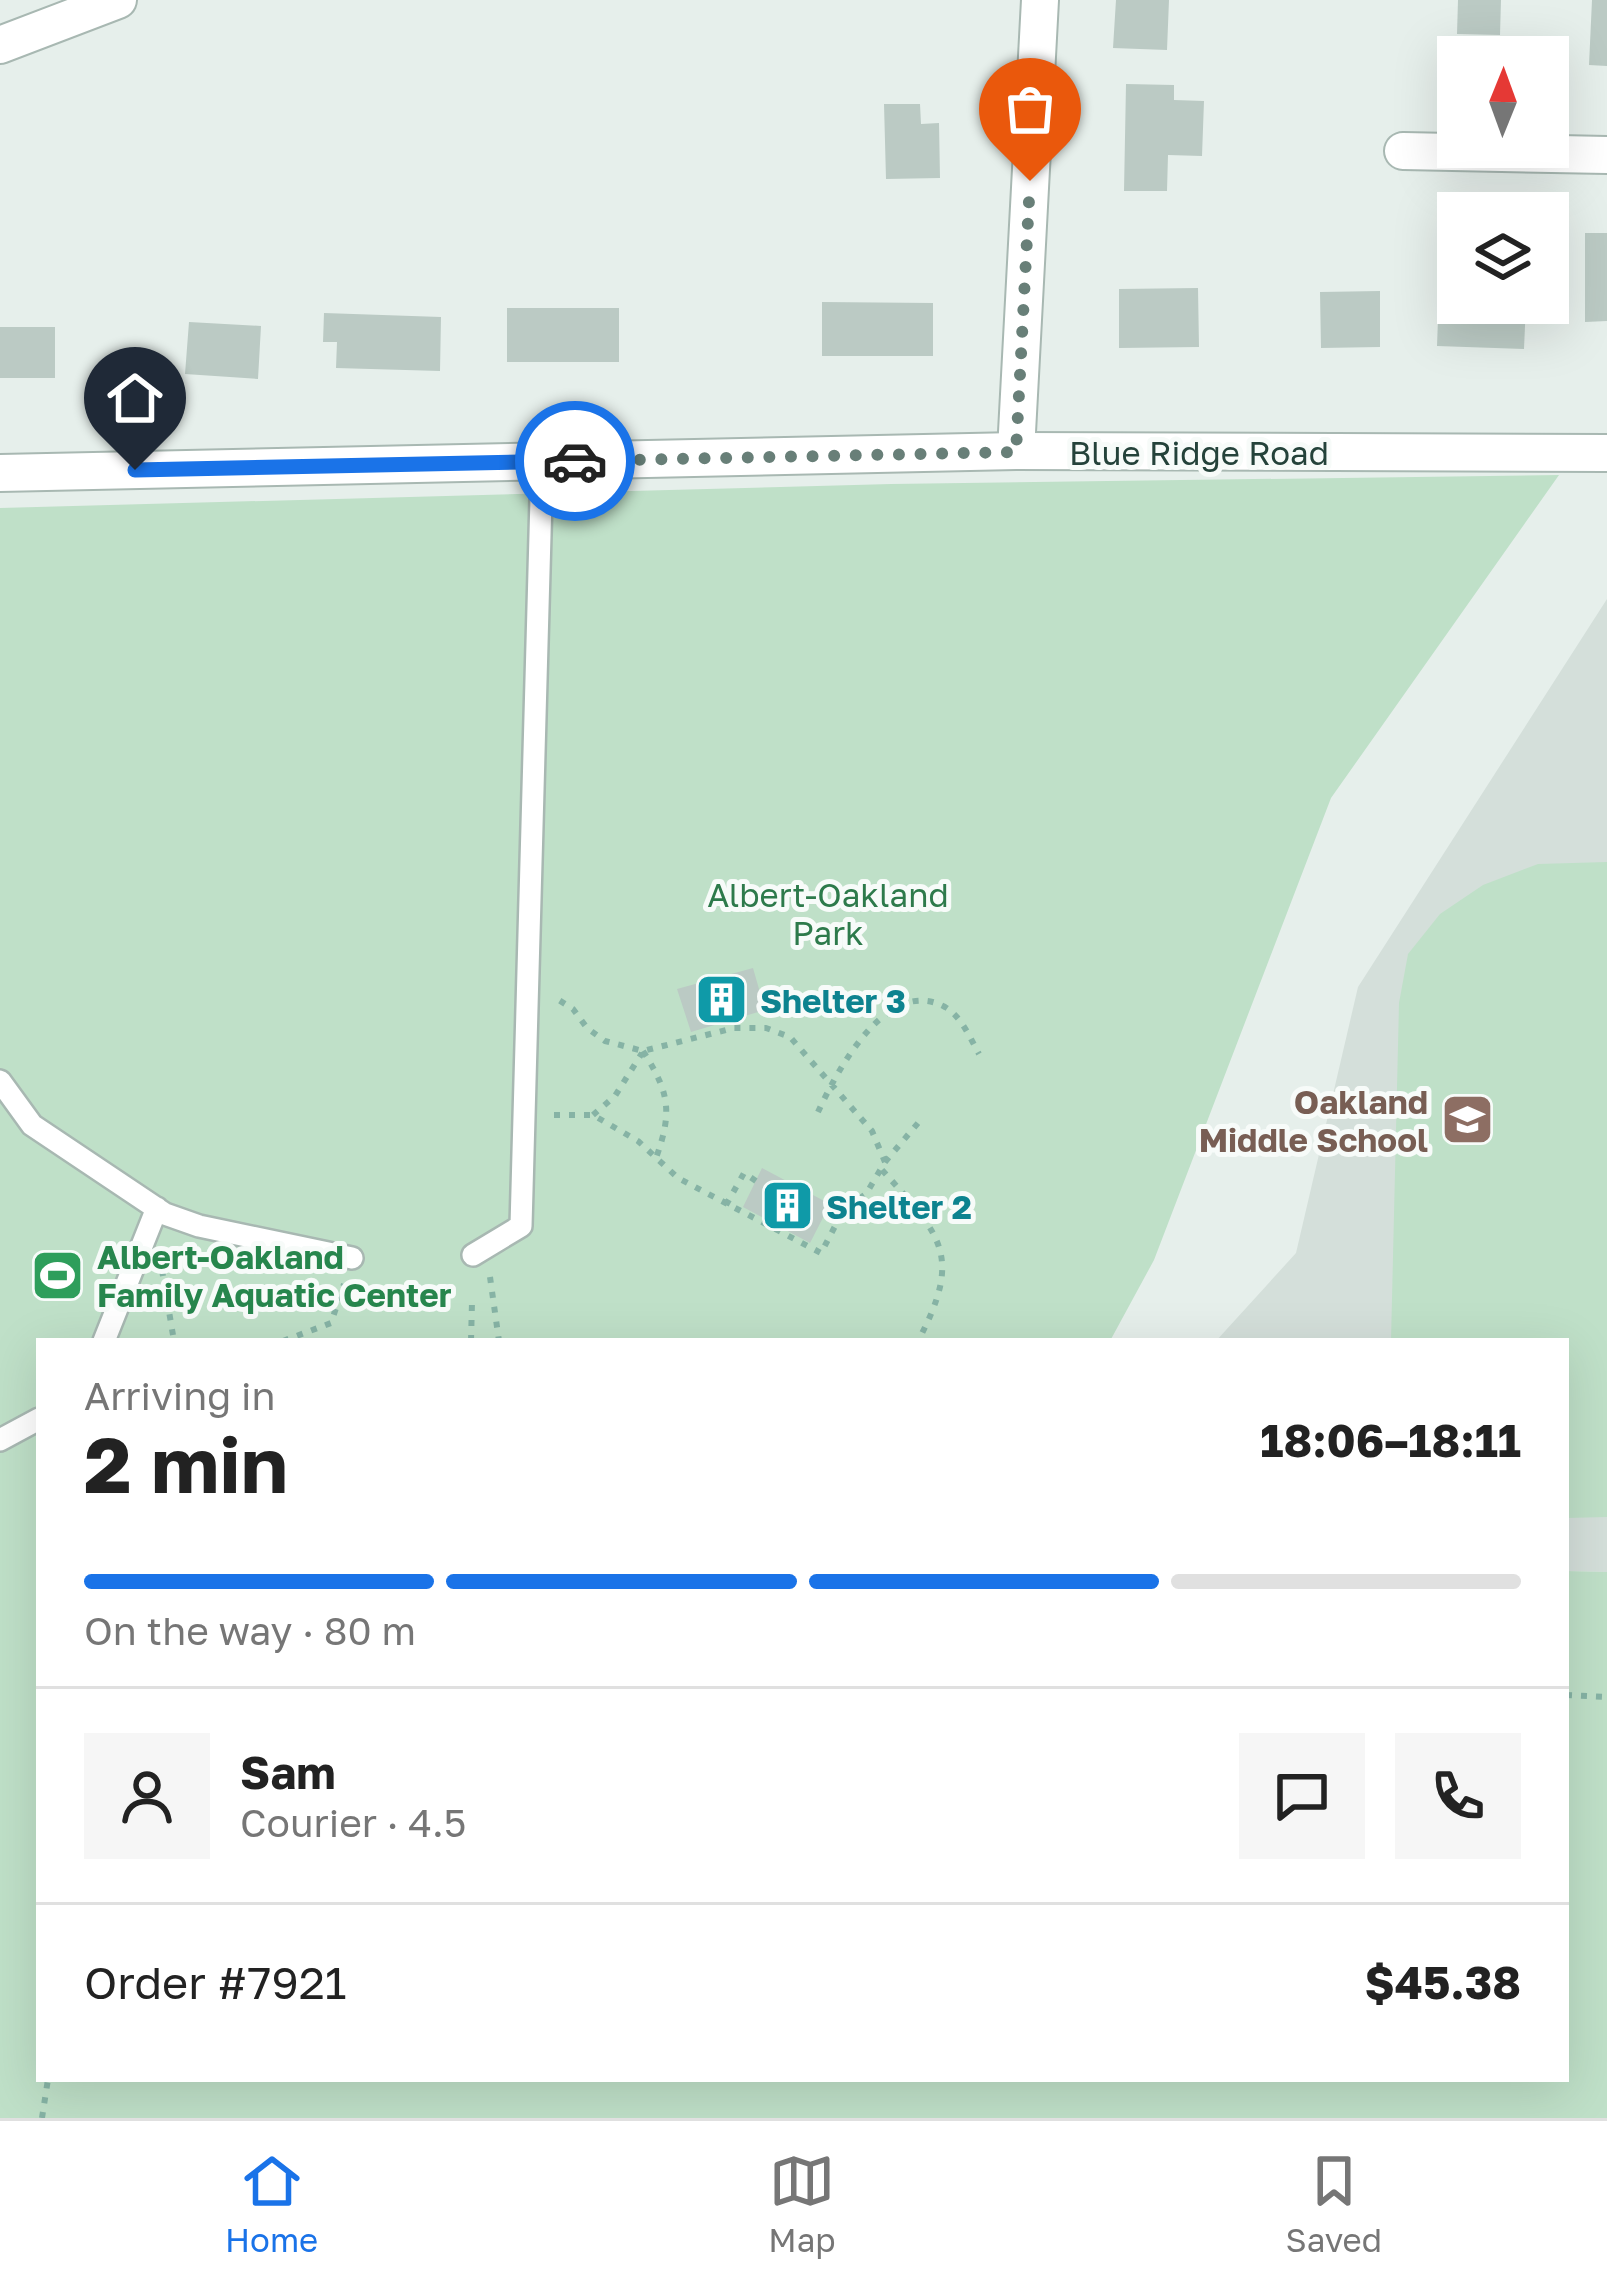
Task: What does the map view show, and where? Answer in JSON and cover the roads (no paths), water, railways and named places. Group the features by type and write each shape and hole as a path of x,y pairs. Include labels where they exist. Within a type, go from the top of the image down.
{"street":[{"path":"0,45 118,0"},
{"path":"1016,452 1040,0"},
{"path":"1403,152 1607,155"},
{"name":"Blue Ridge Road","path":"0,473 1016,452 1607,453"}],"lane":[{"path":"473,1255 521,1226 542,462"},
{"path":"0,1081 32,1125 161,1211 199,1226 352,1258"},
{"path":"105,1338 161,1211"},
{"path":"0,1440 36,1421"}],"place":[{"name":"Shelter 3","path":"721,1000"},
{"name":"Oakland Middle School","path":"1467,1120"},
{"name":"Shelter 2","path":"787,1206"},
{"name":"Albert-Oakland Family Aquatic Center","path":"58,1275"}],"park label":[{"name":"Albert-Oakland Park","path":"828,913"}]}
